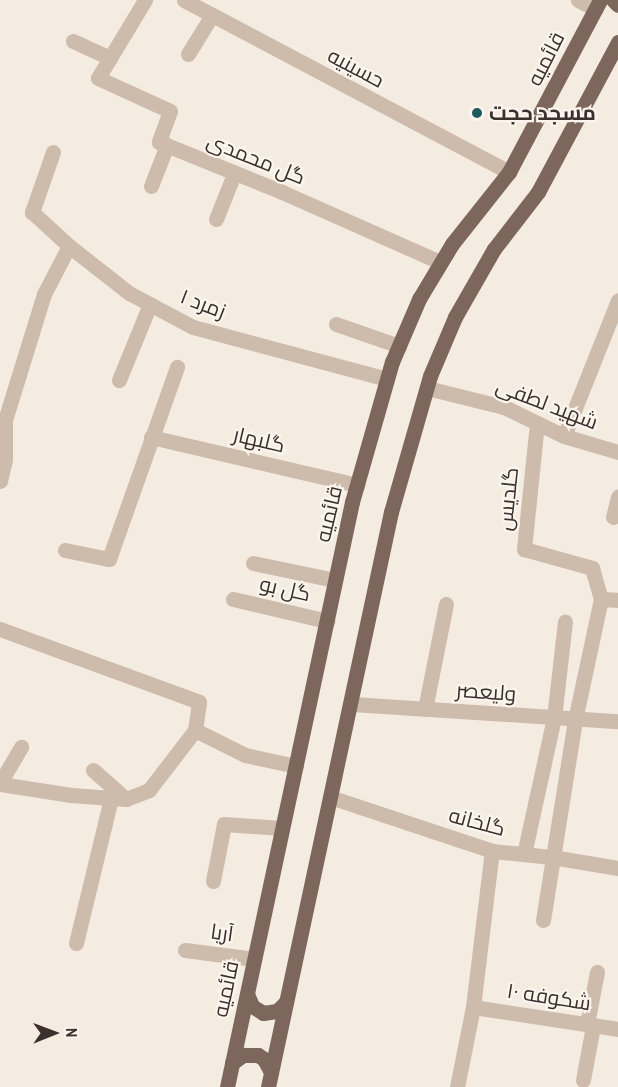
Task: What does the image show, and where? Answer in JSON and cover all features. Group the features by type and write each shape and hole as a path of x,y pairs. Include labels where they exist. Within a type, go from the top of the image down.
{"main road":[{"path":"613,0 618,4"},
{"name":"قائمیه","path":"227,1087 335,580 357,485 387,379 418,299 452,244 509,172 598,4"},
{"path":"268,1087 352,704 391,512 427,388 455,317 494,249 538,192 618,42"},
{"path":"247,994 252,1006 263,1013 277,1011 286,1002"},
{"path":"232,1063 243,1055 251,1054 264,1059 271,1071"}],"street":[{"path":"145,0 98,78 170,111 159,142 167,146 151,186"},
{"name":"حسینیه","path":"184,0 509,172"},
{"path":"578,0 598,4"},
{"path":"188,54 212,15"},
{"path":"74,41 110,58"},
{"name":"گل محمدی","path":"167,146 282,192 441,262"},
{"name":"زمرد ۱","path":"53,152 32,212 69,246 129,293 192,327 387,379"},
{"path":"216,219 234,174"},
{"path":"0,481 5,460 5,420 44,294 69,246"},
{"path":"119,380 150,304"},
{"path":"564,436 617,307"},
{"path":"336,324 399,346"},
{"path":"65,550 109,559 177,367"},
{"name":"شهید لطفی","path":"427,388 504,407 564,436 618,452"},
{"name":"گلدیس","path":"537,423 524,549 592,568 601,599"},
{"name":"گلبهار","path":"151,437 357,485"},
{"path":"613,517 618,497"},
{"path":"253,563 335,580"},
{"name":"گل بو","path":"233,599 327,621"},
{"path":"543,920 575,720 601,599 618,600"},
{"path":"425,709 446,604"},
{"path":"524,854 554,718 565,622"},
{"path":"0,629 199,702 195,730 149,790 126,799 0,783 21,747"},
{"name":"ولیعصر","path":"352,704 618,721"},
{"path":"195,730 245,755 296,766"},
{"path":"93,770 126,799"},
{"name":"گلخانه","path":"330,797 492,851 552,857 618,868"},
{"path":"76,943 111,798"},
{"path":"213,881 224,824 282,828"},
{"path":"457,1087 473,1007 492,851"},
{"name":"آریا","path":"185,950 254,959"},
{"path":"583,1080 597,972"},
{"name":"شکوفه ۱۰","path":"473,1007 618,1029"}],"place":[{"name":"مسجد حجت","path":"477,113"}]}
